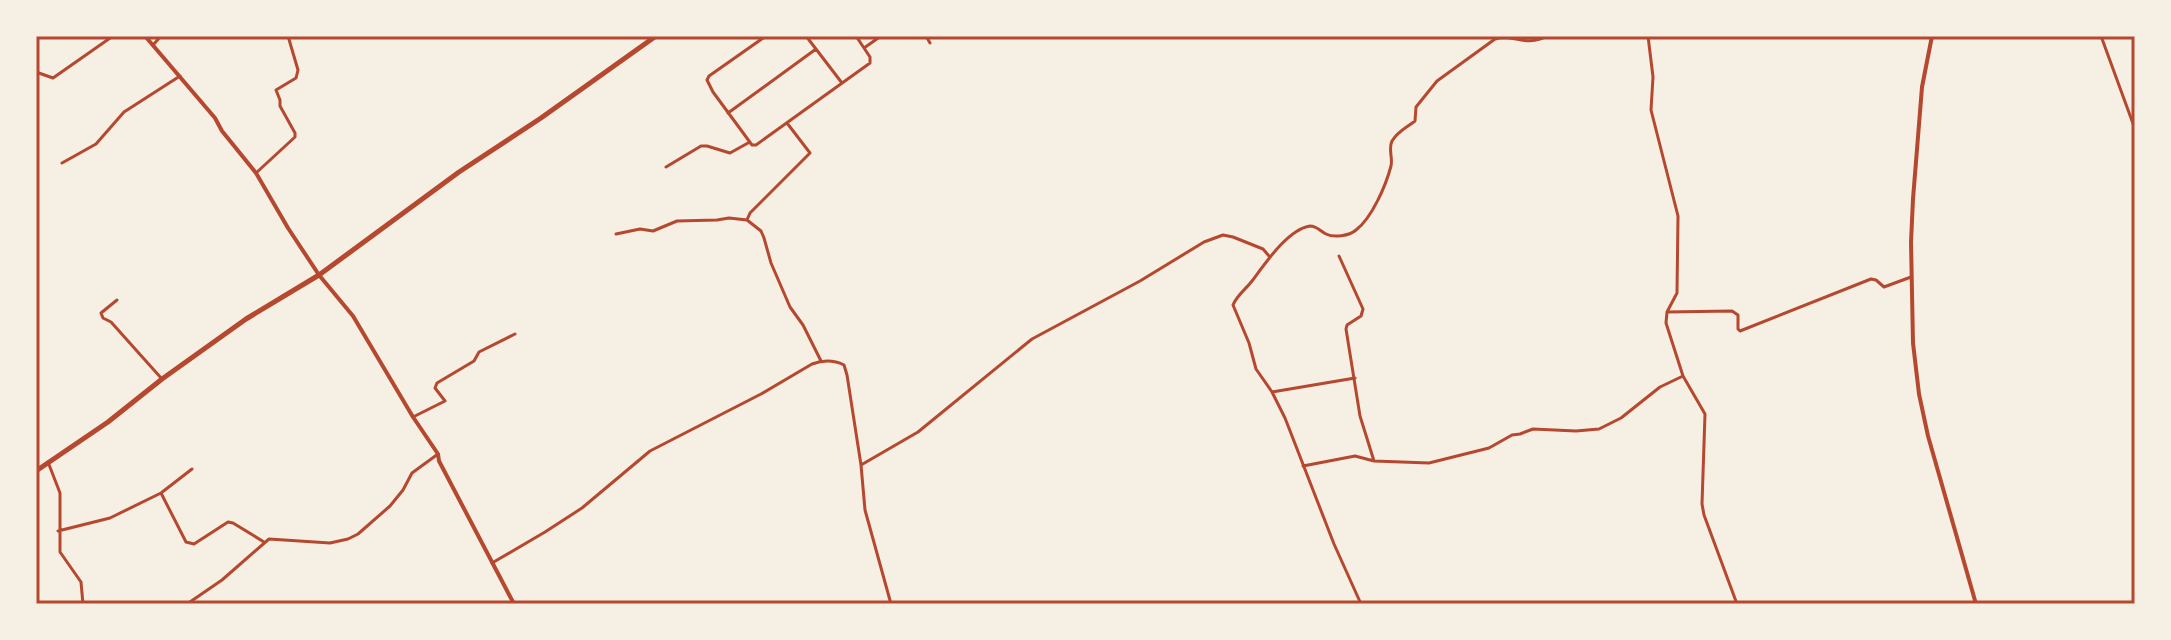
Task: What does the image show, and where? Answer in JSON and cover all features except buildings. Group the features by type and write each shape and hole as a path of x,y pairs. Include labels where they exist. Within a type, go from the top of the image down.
{"main road":[{"path":"36,471 108,422 246,319 319,275 459,172 656,36"}],"street":[{"path":"36,72 53,78 113,36"},
{"path":"145,36 215,118 256,173 319,275 353,316 438,454 514,604"},
{"path":"151,46 161,36"},
{"path":"256,173 295,137 276,90 296,78 298,70 288,36"},
{"path":"748,143 708,83 709,76 766,36"},
{"path":"806,36 842,83"},
{"path":"666,167 701,146 726,153 748,143 756,145 870,63 870,57 856,36"},
{"path":"864,48 881,36"},
{"path":"926,36 930,43"},
{"path":"1361,604 1285,418 1256,369 1233,305 1269,256 1307,227 1317,227 1327,235 1341,236 1358,229 1379,199 1391,164 1391,144 1400,131 1415,121 1416,107 1437,81 1495,39 1503,37 1534,42 1548,36"},
{"path":"1648,36 1653,77 1651,110 1678,216 1677,293 1667,312 1667,329 1683,376 1705,414 1702,504 1737,604"},
{"path":"1932,36 1922,87 1913,199 1913,343 1925,422 1976,604"},
{"path":"2101,36 2135,129"},
{"path":"728,113 816,49"},
{"path":"62,163 96,144 124,112 180,76"},
{"path":"747,220 750,213 810,153 787,123"},
{"path":"616,234 640,229 653,231 677,221 747,220 761,231 790,307 821,361"},
{"path":"861,465 918,432 1032,339 1140,281 1204,242 1223,235 1233,237 1263,249 1269,256"},
{"path":"1339,256 1363,309 1361,316 1346,329 1360,416 1374,461"},
{"path":"1667,312 1732,311 1738,315 1740,331 1871,279 1884,287 1911,277"},
{"path":"117,300 101,313 103,318 111,322 162,379"},
{"path":"413,417 445,401 435,388 437,383 474,361 479,352 515,334"},
{"path":"492,563 582,508 650,451 812,364 837,362 844,365 847,375 865,510 891,604"},
{"path":"1303,466 1355,456 1374,461 1429,463 1489,448 1512,435 1533,429 1599,429 1621,418 1660,387 1683,376"},
{"path":"1272,392 1355,378"},
{"path":"187,604 222,580 264,542 275,539 330,543 358,534 390,506 412,473 438,454"},
{"path":"48,462 60,493 60,552 81,582 83,604"},
{"path":"58,531 110,518 161,493 192,469"},
{"path":"161,493 186,542 190,544 228,522 264,542"}]}
